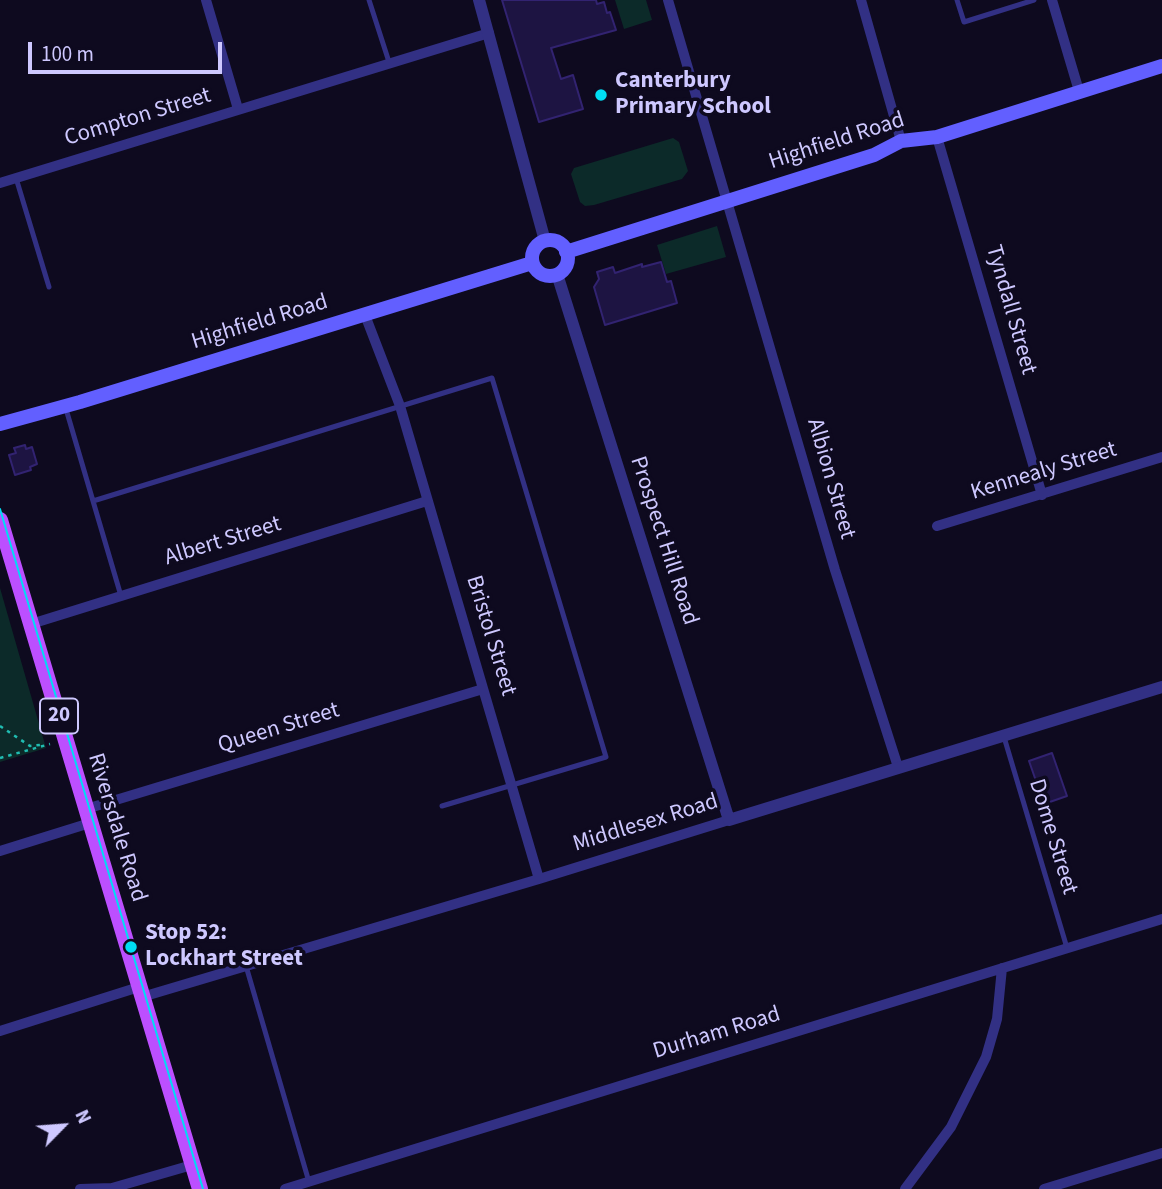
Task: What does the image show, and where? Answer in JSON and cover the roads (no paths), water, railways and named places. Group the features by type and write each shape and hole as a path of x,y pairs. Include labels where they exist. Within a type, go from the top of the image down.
{"main road":[{"name":"Highfield Road","path":"566,252 874,155 901,141 937,137 1162,66"},
{"path":"545,241 558,242 568,259 566,267 557,274 548,276 541,274 532,263 535,248 545,241"},
{"name":"Highfield Road","path":"0,424 532,263"},
{"name":"Riversdale Road","path":"0,520 200,1189"}],"street":[{"path":"206,0 238,109"},
{"path":"479,0 545,241"},
{"name":"Albion Street","path":"668,0 835,570 898,767"},
{"path":"860,0 901,141"},
{"path":"1052,0 1079,92"},
{"name":"Compton Street","path":"0,183 489,33"},
{"name":"Tyndall Street","path":"937,137 1042,495"},
{"name":"Prospect Hill Road","path":"557,274 729,820"},
{"name":"Bristol Street","path":"365,315 400,406 539,879"},
{"name":"Kennealy Street","path":"937,526 1162,457"},
{"name":"Albert Street","path":"31,624 427,501"},
{"name":"Middlesex Road","path":"0,1031 141,992 176,987 539,879 1162,687"},
{"name":"Queen Street","path":"0,851 88,816 484,690"},
{"name":"Durham Road","path":"285,1189 1162,919"},
{"path":"905,1189 951,1127 986,1057 997,1019 1002,968"},
{"path":"1044,1189 1162,1153"},
{"path":"80,1189 112,1188 192,1165"}],"lane":[{"path":"369,0 388,62"},
{"path":"957,0 964,22 1034,0"},
{"path":"16,178 49,287"},
{"path":"93,501 492,378 606,757 442,806"},
{"path":"65,406 121,596"},
{"name":"Dome Street","path":"1003,737 1067,948"},
{"path":"246,966 309,1182"}],"tram line":[{"path":"0,509 203,1189"}],"place":[{"name":"Canterbury Primary School","path":"601,95"},
{"name":"Stop 52: Lockhart Street","path":"131,947"}]}
